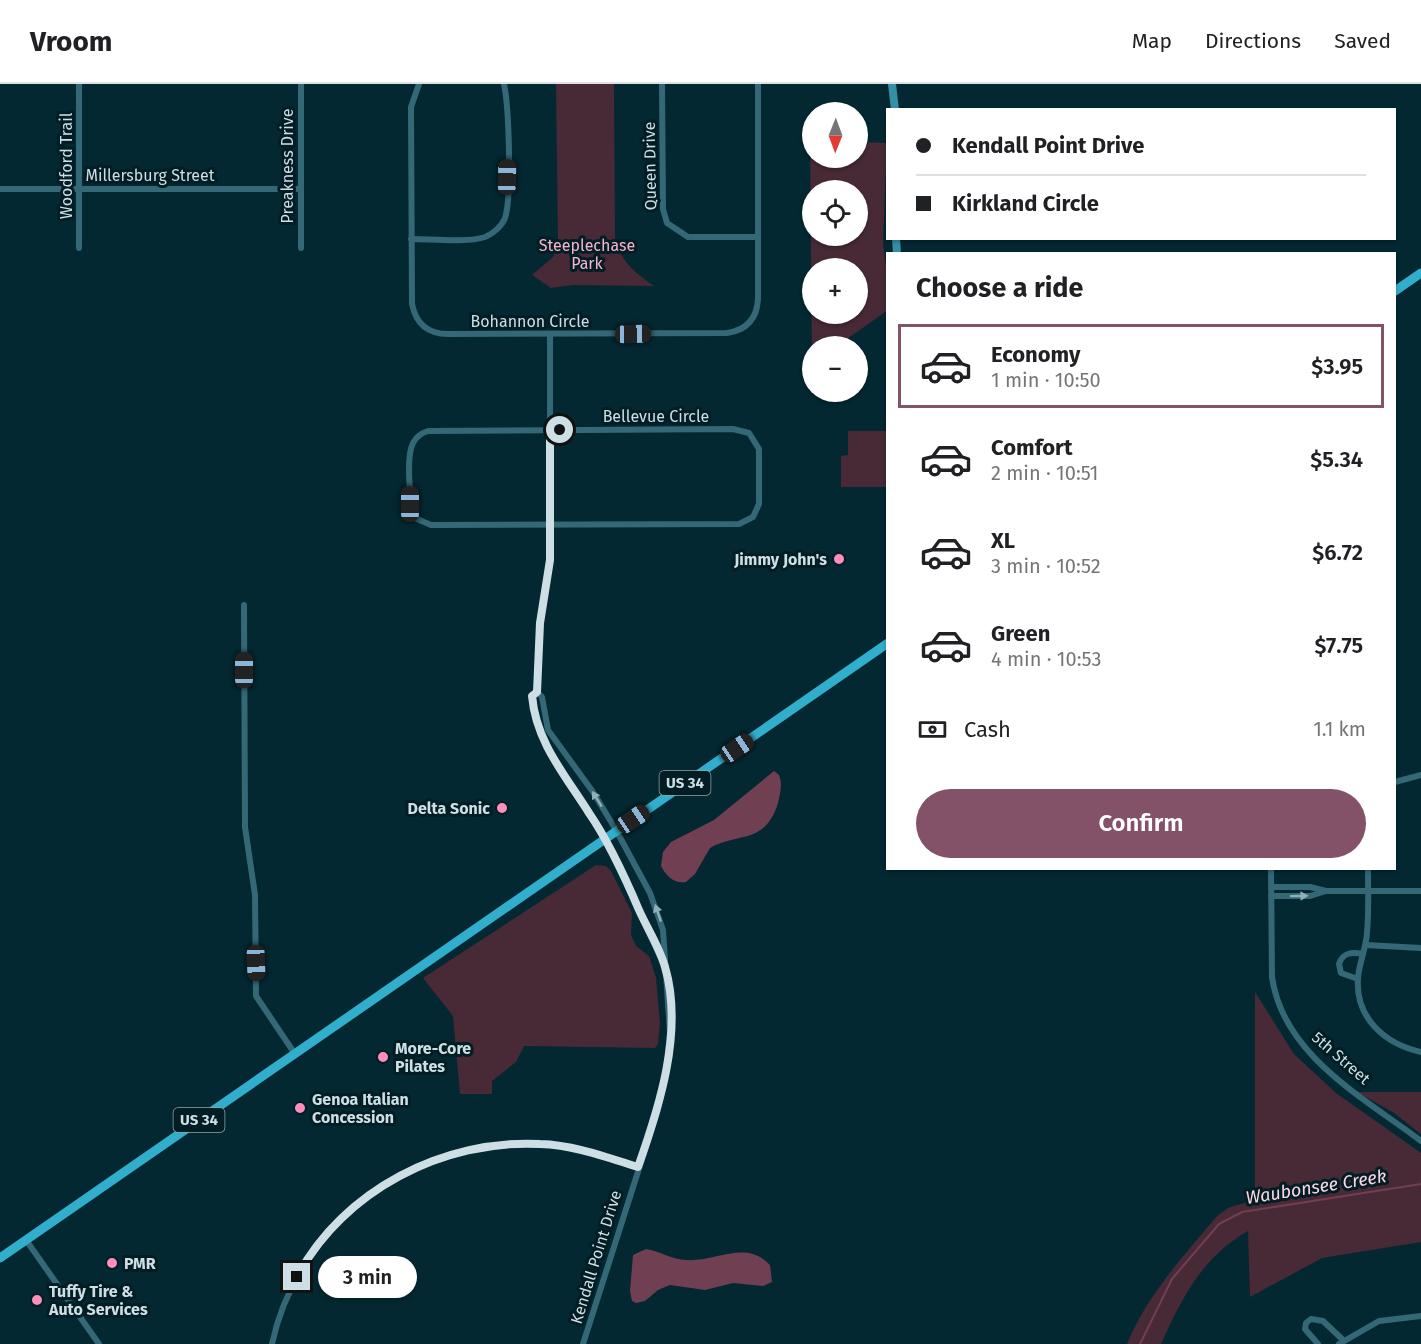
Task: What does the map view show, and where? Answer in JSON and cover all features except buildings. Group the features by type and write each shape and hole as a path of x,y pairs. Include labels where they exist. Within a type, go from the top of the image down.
{"main road":[{"path":"1396,290 1421,273"},
{"name":"US 34","path":"0,1258 886,644"}],"street":[{"name":"Woodford Trail","path":"79,84 79,248"},
{"name":"Preakness Drive","path":"301,84 301,248"},
{"name":"Bohannon Circle","path":"419,84 411,107 412,304 417,319 427,329 448,334 727,333 742,329 752,321 758,309 758,84"},
{"path":"411,239 478,238 491,234 502,223 507,204 508,111 504,84"},
{"name":"Queen Drive","path":"662,84 663,205 667,223 680,234 688,237 758,237"},
{"path":"892,84 895,108"},
{"name":"Millersburg Street","path":"0,189 301,189"},
{"name":"Kendall Point Drive","path":"550,334 550,560 540,623 537,692 542,697 548,730 593,792 616,830 657,912 663,930 670,1009 669,1052 658,1109 583,1344"},
{"name":"Bellevue Circle","path":"739,429 755,439 759,456 759,504 753,517 745,522 550,524 431,525 417,519 410,504 411,450 414,442 423,433 435,430 739,429"},
{"path":"244,605 245,827 255,895 256,996 295,1054"},
{"name":"Kendall Point Drive","path":"537,692 532,696 539,733 604,839 665,967"},
{"path":"1396,782 1421,775"},
{"name":"5th Street","path":"1271,870 1272,977 1274,993 1286,1021 1301,1044 1321,1064 1421,1141"},
{"path":"1368,870 1366,945 1358,979 1361,1004 1377,1029 1400,1046 1421,1052"},
{"path":"1271,886 1310,887 1326,891 1421,891"},
{"path":"1271,896 1310,896 1326,891"},
{"path":"1366,945 1421,948"},
{"path":"1358,979 1341,973 1339,964 1348,953 1363,954"},
{"path":"272,1344 276,1324 289,1292 305,1262 323,1237 345,1215 374,1192 412,1170 448,1154 481,1146 513,1144 542,1144 583,1150 638,1167"},
{"path":"26,1240 99,1344"},
{"path":"1318,1344 1305,1329 1306,1323 1311,1318 1323,1321 1341,1342 1378,1321 1421,1316"}],"green space":[{"name":"Steeplechase Park","path":"556,84 614,84 615,238 629,266 654,286 573,285 551,288 532,275 553,257 558,245"},
{"path":"868,142 886,143 883,244 886,266 886,311 851,336 812,336 812,324 868,324 868,258 811,258 811,246 868,246 868,180 810,180 810,168 868,168"},
{"path":"848,431 886,431 886,487 841,487 841,456 848,455"},
{"path":"596,865 606,866 611,871 632,913 631,935 636,946 649,956 656,978 660,1023 658,1044 655,1048 524,1046 516,1062 492,1081 492,1094 460,1094 453,1016 423,978"},
{"path":"1255,992 1294,1054 1336,1093 1421,1153 1421,1242 1322,1258 1250,1297 1248,1231 1218,1253 1195,1280 1161,1344 1127,1344 1156,1292 1218,1215 1230,1207 1255,1200"},
{"path":"1357,1092 1421,1092 1421,1134 1394,1113"}],"shaded area":[{"path":"774,771 779,775 781,786 778,803 766,826 750,835 710,848 695,874 686,882 678,882 668,876 661,866 663,852 671,842 714,820"},
{"path":"646,1249 686,1260 730,1254 751,1254 760,1257 770,1265 772,1282 763,1286 733,1283 705,1290 670,1285 658,1290 645,1301 636,1303 632,1301 630,1291 633,1255"}],"waterway":[{"name":"Waubonsee Creek","path":"1140,1344 1172,1279 1219,1224 1242,1212 1421,1184"}],"place":[{"name":"Jimmy John's","path":"839,559"},
{"name":"Delta Sonic","path":"502,808"},
{"name":"More-Core Pilates","path":"383,1057"},
{"name":"Genoa Italian Concession","path":"300,1108"},
{"name":"PMR","path":"112,1263"},
{"name":"Tuffy Tire & Auto Services","path":"37,1300"}],"route":[{"path":"297,1277 323,1237 345,1215 377,1190 412,1170 448,1154 498,1144 542,1144 583,1150 638,1167 658,1109 669,1052 670,1009 665,967 631,892 591,815 539,733 534,713 532,696 537,692 540,623 550,560 550,430 560,430"}]}
